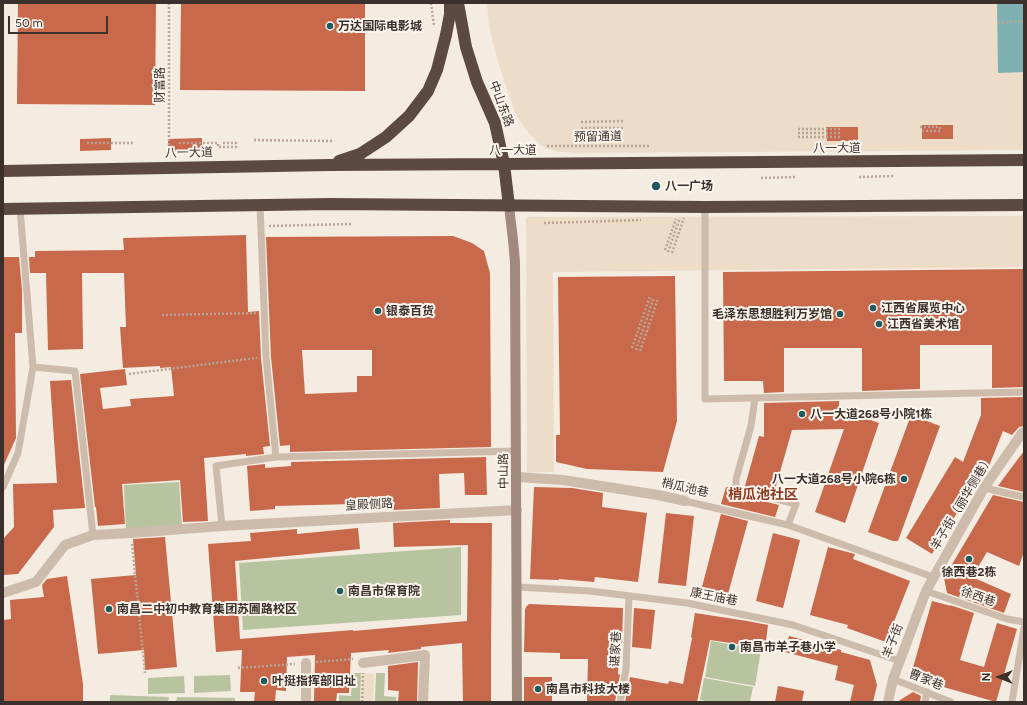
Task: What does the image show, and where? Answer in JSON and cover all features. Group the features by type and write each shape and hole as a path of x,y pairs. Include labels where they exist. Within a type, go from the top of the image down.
{"highway":[{"path":"330,165 360,154 386,137 410,116 428,91 437,70 446,35 450,14 450,3"},
{"name":"中山东路","path":"458,3 466,47 477,82 496,123 504,164 509,206"},
{"name":"八一大道","path":"3,171 330,165 1024,160"},
{"path":"3,209 338,204 705,207 1024,205"}],"main road":[{"name":"中山东路","path":"509,206 513,240"},
{"name":"中山路","path":"513,240 515,262 517,477 517,702"}],"street":[{"name":"羊子街（丽华侧巷）","path":"926,591 984,488 1024,432"},
{"name":"梢瓜池巷","path":"517,477 563,480 658,495 685,502"},
{"name":"皇殿侧路","path":"3,593 36,582 66,546 93,536 222,526 517,510"},
{"name":"羊子街","path":"888,702 893,679 926,591"},
{"path":"363,662 425,655 423,702"},
{"path":"306,663 306,702"}],"lane":[{"path":"260,205 266,357 276,457"},
{"path":"705,207 705,399 1024,392"},
{"path":"3,487 18,453 33,367 20,209"},
{"path":"33,367 75,370 93,536"},
{"path":"755,398 751,426 736,479 736,489 796,504 788,525"},
{"path":"222,526 216,466 276,457 516,451"},
{"path":"984,488 1024,497"},
{"name":"梢瓜池巷","path":"685,502 788,525 934,577"},
{"name":"康王庙巷","path":"517,587 590,591 687,603 793,625 900,661"},
{"name":"徐西巷","path":"926,591 1007,619 1024,622"},
{"name":"谌家巷","path":"620,702 626,669 629,596"},
{"path":"1012,702 1024,628"},
{"name":"曹家巷","path":"893,679 951,702"},
{"path":"925,702 927,692"}],"path":[{"name":"财富路","path":"169,3 169,168"},
{"path":"431,3 434,26"},
{"path":"998,23 1024,21"},
{"path":"582,122 624,122"},
{"path":"920,127 940,127 940,131 923,131"},
{"path":"582,128 624,128"},
{"path":"798,129 841,131 798,133"},
{"path":"798,137 841,137"},
{"path":"254,140 333,141"},
{"path":"87,143 135,143"},
{"path":"179,143 218,143 218,147 236,147 236,143 221,143"},
{"name":"预留通道","path":"547,146 650,146"},
{"path":"859,177 894,176"},
{"path":"761,178 795,177"},
{"path":"689,189 692,180"},
{"path":"544,222 644,220"},
{"path":"668,252 679,220"},
{"path":"266,226 351,224"},
{"path":"632,348 650,296"},
{"path":"636,350 654,297"},
{"path":"640,351 658,299"},
{"path":"162,315 264,313"},
{"path":"129,374 266,357"},
{"path":"131,533 145,673"},
{"path":"362,702 363,662"}],"green space":[{"path":"179,482 182,528 126,532 124,485"},
{"path":"461,547 461,615 243,630 239,563"},
{"path":"711,641 761,650 755,686 705,677"},
{"path":"352,673 361,673 360,702 339,702 339,695 351,696"},
{"path":"376,673 385,673 384,696 396,697 396,702 375,702"},
{"path":"230,675 231,691 194,693 194,676"},
{"path":"184,676 185,693 148,694 148,678"},
{"path":"704,678 753,687 750,702 712,702 700,700"},
{"path":"110,695 169,697 168,702 110,702"},
{"path":"177,697 235,698 235,702 176,702"}],"shaded area":[{"name":"八一广场","path":"487,3 1024,3 1024,150 573,153 554,151 542,146 529,134 516,115 496,55 489,26"},
{"path":"1024,216 1024,267 553,272 554,472 527,472 526,217"},
{"path":"362,673 374,674 373,702 362,702"}],"water":[{"path":"997,3 1024,3 1024,72 998,73"}],"building":[{"path":"18,3 156,3 155,105 17,104"},
{"path":"181,3 365,3 365,91 180,90"},
{"path":"922,125 953,125 953,139 922,139"},
{"path":"826,127 858,127 858,141 827,141"},
{"path":"111,138 111,150 80,151 80,139"},
{"path":"202,138 202,150 168,151 168,139"},
{"path":"246,235 248,312 259,311 261,358 270,446 263,447 264,454 204,458 208,521 183,522 180,480 122,484 125,524 98,526 80,374 125,369 127,385 100,388 103,409 131,406 130,399 174,396 171,367 160,368 160,366 123,368 120,327 126,327 124,273 82,273 83,349 48,350 46,273 30,273 29,257 35,257 35,251 124,250 123,238"},
{"name":"银泰百货","path":"453,236 472,243 484,251 490,273 491,447 290,452 290,445 280,446 271,357 266,237","holes":["302,350 372,350 372,376 357,376 357,392 305,394"]},
{"path":"3,257 19,257 22,290 22,333 15,333 16,438 3,467"},
{"name":"江西省展览中心","path":"1024,269 1024,387 992,388 992,345 920,345 920,389 862,391 862,348 784,348 784,392 764,393 763,381 724,381 723,272"},
{"path":"675,276 677,421 663,472 587,469 556,462 556,435 560,435 558,277"},
{"path":"71,380 85,508 53,510 54,527 18,574 3,575 3,539 14,527 13,484 57,483 50,381"},
{"path":"1024,397 1024,426 1019,427 1012,435 1003,431 987,471 983,470 932,554 906,538 955,457 963,462 981,415 981,398"},
{"path":"839,401 839,409 879,423 845,523 815,512 844,429 792,430 774,493 745,486 759,436 764,437 764,403"},
{"name":"八一大道268号小院6栋","path":"911,415 940,426 898,541 893,541 868,532"},
{"path":"1024,451 1024,492 998,486 1003,479"},
{"path":"486,457 487,495 465,495 464,473 439,474 440,508 393,510 393,503 275,506 275,509 250,511 247,466 265,464 265,468 291,466 291,462"},
{"path":"534,487 572,488 603,493 602,507 647,513 638,582 595,577 594,582 559,579 530,579"},
{"path":"726,487 731,488 735,494 779,505 775,517 721,504"},
{"name":"徐西巷2栋","path":"993,495 1024,502 1024,552 1019,566 987,552 972,577 1011,594 1004,613 947,593 944,578"},
{"path":"666,513 694,516 686,586 658,583"},
{"path":"721,514 748,521 728,594 702,587"},
{"path":"450,520 450,523 492,523 491,702 463,702 462,643 421,647 421,649 388,653 389,650 351,653 349,693 337,693 336,702 314,702 315,655 287,657 286,691 276,690 275,702 254,702 255,692 240,692 242,650 216,652 208,544 251,541 250,533 297,529 297,534 358,528 360,549 235,561 240,639 467,621 468,545 394,547 393,523"},
{"path":"773,533 800,540 783,608 756,601"},
{"path":"165,537 177,667 145,670 144,650 98,654 91,579 136,575 133,539"},
{"path":"828,547 855,554 853,559 910,581 886,642 847,628 848,625 810,615"},
{"path":"67,576 83,684 83,702 3,702 3,620 11,619 10,600 44,597 42,585 47,579"},
{"path":"932,601 974,613 960,660 984,667 997,623 1017,629 996,702 926,682 912,671"},
{"path":"529,604 623,608 622,646 619,645 618,674 620,675 615,702 587,702 588,659 560,659 560,653 524,652 525,610"},
{"path":"634,608 655,610 651,649 632,647"},
{"path":"695,613 768,625 765,648 710,640 697,702 625,702 630,677 668,684 669,681 683,684 692,638"},
{"path":"789,636 841,650 841,652 870,660 877,685 873,702 850,702 854,685 835,680 838,666 785,652"},
{"path":"418,662 417,702 398,702 399,691 388,690 388,666"},
{"name":"南昌市科技大楼","path":"524,677 552,677 552,702 524,702"},
{"path":"778,686 804,691 802,702 775,702"},
{"path":"913,692 921,696 920,702 897,702"}],"place":[{"name":"万达国际电影城","path":"330,26"},
{"name":"八一广场","path":"656,186"},
{"name":"江西省展览中心","path":"873,308"},
{"name":"银泰百货","path":"378,311"},
{"name":"毛泽东思想胜利万岁馆","path":"840,314"},
{"name":"江西省美术馆","path":"879,324"},
{"name":"八一大道268号小院1栋","path":"802,414"},
{"name":"八一大道268号小院6栋","path":"904,479"},
{"name":"徐西巷2栋","path":"969,559"},
{"name":"南昌市保育院","path":"340,591"},
{"name":"南昌二中初中教育集团苏圃路校区","path":"109,609"},
{"name":"南昌市羊子巷小学","path":"732,647"},
{"name":"叶挺指挥部旧址","path":"264,681"},
{"name":"南昌市科技大楼","path":"538,689"}],"district":[{"name":"梢瓜池社区","path":"763,495"}]}
